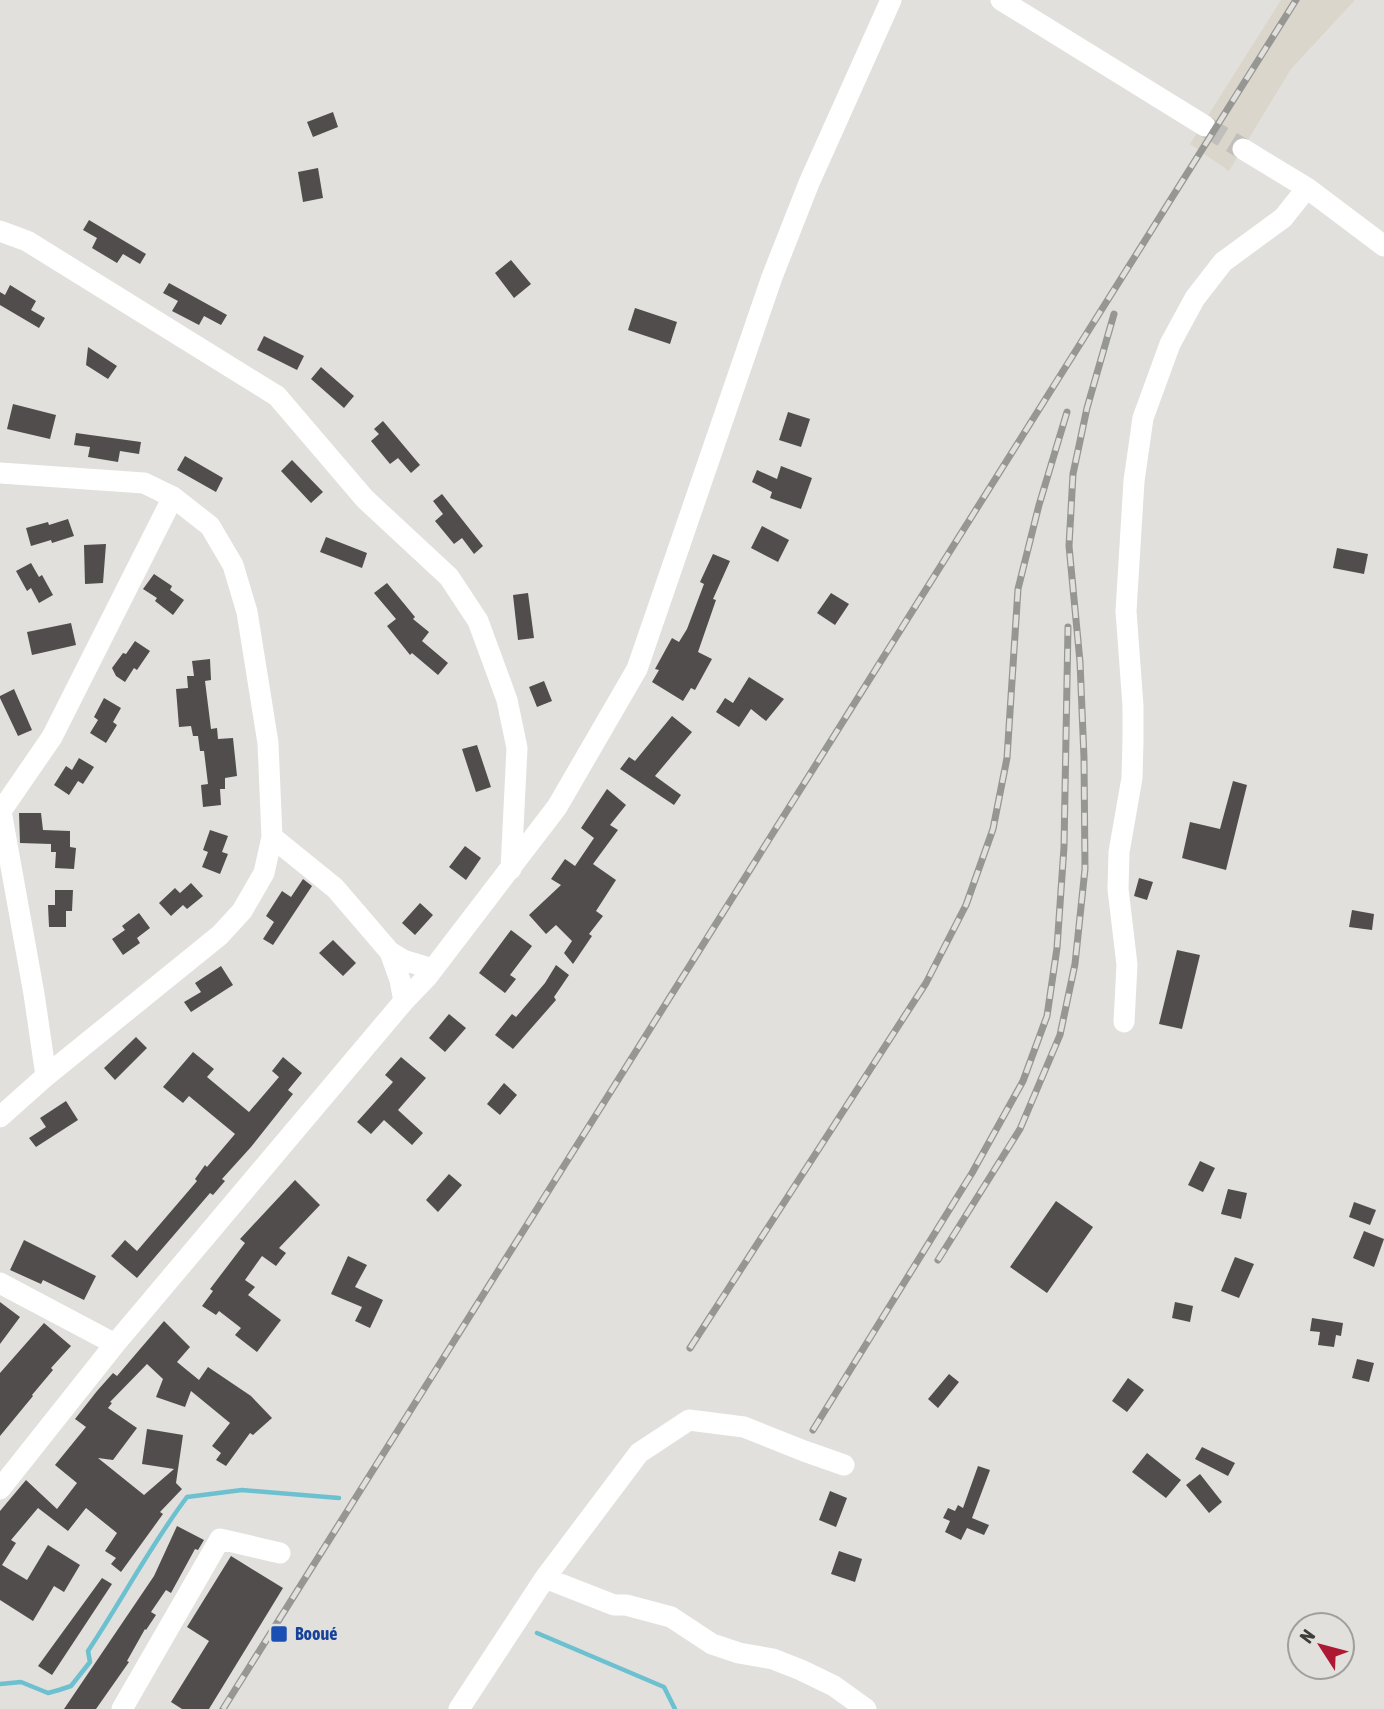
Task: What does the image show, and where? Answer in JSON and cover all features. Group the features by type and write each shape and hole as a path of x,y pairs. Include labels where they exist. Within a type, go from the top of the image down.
{"street":[{"path":"0,1489 115,1344 433,969 557,807 637,669 772,277 814,171 891,0"},
{"path":"1001,0 1205,127"},
{"path":"1243,149 1307,188 1384,247"},
{"path":"1124,1022 1127,965 1118,890 1119,852 1132,778 1133,741 1126,611 1131,520 1143,418 1170,344 1195,298 1223,262 1283,218 1307,188"},
{"path":"0,230 27,241 277,396 365,499 449,577 478,621 507,700 517,748 511,869"},
{"path":"0,472 144,483 173,497 210,526 233,565 247,612 268,743 272,837 264,873 242,911 220,935 46,1076 0,1118"},
{"path":"46,1076 34,994 0,811 52,737 173,497"},
{"path":"272,837 335,888 390,952 403,960 433,969"},
{"path":"390,952 401,980 404,1001"},
{"path":"0,1283 115,1344"},
{"path":"459,1709 545,1578 639,1453 689,1420 744,1427 845,1465"},
{"path":"122,1709 220,1539 280,1553"},
{"path":"545,1578 614,1605 626,1605 671,1617 712,1644 739,1653 773,1659 801,1670 834,1686 866,1709"}],"shaded area":[{"path":"1281,0 1355,0 1291,69 1229,171 1190,144"}],"building":[{"path":"333,112 338,127 313,137 307,122"},
{"path":"318,168 323,198 303,202 298,172"},
{"path":"89,220 146,254 140,264 123,254 117,263 92,248 97,238 83,230"},
{"path":"511,260 531,284 514,298 495,273"},
{"path":"169,283 227,315 221,325 204,316 199,325 172,311 178,301 163,293"},
{"path":"10,285 36,301 31,310 45,318 39,328 0,305 0,292 5,295"},
{"path":"635,308 677,322 670,344 628,330"},
{"path":"264,336 304,356 297,370 257,350"},
{"path":"88,347 117,366 108,379 86,365"},
{"path":"321,367 354,396 344,408 311,379"},
{"path":"13,404 56,415 50,439 7,429"},
{"path":"788,412 810,419 801,447 779,440"},
{"path":"383,421 420,465 411,473 398,458 390,464 371,441 379,434 374,429"},
{"path":"76,433 141,442 139,454 120,451 118,462 88,457 90,447 74,445"},
{"path":"185,456 223,478 216,492 177,470"},
{"path":"292,460 323,492 311,503 281,471"},
{"path":"781,466 812,478 801,509 770,498 772,492 752,482 757,470 777,479"},
{"path":"442,494 483,546 474,554 462,538 454,544 435,521 443,514 433,501"},
{"path":"68,519 74,536 31,546 26,528"},
{"path":"762,526 789,540 778,562 751,548"},
{"path":"326,537 367,553 362,568 320,552"},
{"path":"106,544 103,583 85,584 84,545"},
{"path":"1337,548 1368,554 1364,574 1333,568"},
{"path":"713,554 730,561 713,599 716,600 698,652 712,659 695,690 691,688 683,701 652,682 659,670 655,669 672,638 679,642 687,629 704,584 700,582"},
{"path":"31,563 39,577 42,575 53,595 39,603 31,588 27,591 16,571"},
{"path":"154,574 172,586 170,590 184,600 173,615 155,601 157,598 143,589"},
{"path":"387,583 415,617 413,619 429,632 422,641 448,663 438,675 412,653 410,655 387,626 396,619 374,593"},
{"path":"528,593 534,638 518,640 513,595"},
{"path":"831,593 849,604 835,625 817,613"},
{"path":"71,623 76,645 32,655 27,632"},
{"path":"135,641 150,651 125,682 116,676 112,668"},
{"path":"210,659 211,680 205,681 211,729 217,728 218,739 233,738 237,776 225,778 225,789 220,789 221,805 203,807 201,785 208,784 204,751 200,751 198,736 193,736 191,726 179,727 176,689 188,688 187,676 194,676 192,661"},
{"path":"749,677 784,699 766,721 751,709 739,727 716,712 725,698 733,703"},
{"path":"544,681 552,701 537,707 529,687"},
{"path":"14,689 32,730 18,736 0,698"},
{"path":"104,698 121,708 113,722 117,725 106,743 90,733 98,720 94,717"},
{"path":"672,716 692,732 655,776 681,795 674,805 620,769 629,757 635,761"},
{"path":"477,745 491,787 476,792 462,749"},
{"path":"79,758 94,767 83,784 78,781 69,795 54,785 66,766 72,770"},
{"path":"1233,781 1247,785 1226,870 1182,858 1190,822 1220,829"},
{"path":"607,789 626,805 610,825 618,830 593,864 616,880 596,911 603,916 589,934 592,936 573,964 564,953 572,941 556,925 546,934 529,915 561,885 551,879 565,859 575,866 594,838 581,828"},
{"path":"19,813 41,813 43,830 70,831 70,847 76,848 74,869 55,868 56,852 51,852 51,844 20,843"},
{"path":"210,830 228,836 222,852 228,854 220,874 202,867 208,852 203,850"},
{"path":"465,846 481,858 466,880 449,867"},
{"path":"1139,878 1153,882 1147,900 1134,896"},
{"path":"303,879 312,886 273,945 263,939 274,922 266,916 282,891 291,897"},
{"path":"191,883 203,896 187,909 183,905 171,916 159,903 175,888 180,893"},
{"path":"55,890 73,890 72,911 66,911 66,927 49,927 48,905 55,905"},
{"path":"420,903 433,915 415,935 402,923"},
{"path":"1352,910 1374,914 1372,930 1349,927"},
{"path":"139,913 150,928 137,938 140,943 123,955 112,939 125,930 122,926"},
{"path":"511,930 532,946 510,975 516,979 505,993 479,973"},
{"path":"333,940 356,963 343,976 319,953"},
{"path":"1177,950 1200,955 1182,1029 1159,1024"},
{"path":"556,965 569,975 554,997 556,1000 513,1049 495,1035 512,1014 516,1017 545,983"},
{"path":"221,966 233,985 191,1012 184,1002 201,992 195,983"},
{"path":"449,1014 466,1028 445,1052 429,1038"},
{"path":"136,1037 147,1048 115,1080 104,1068"},
{"path":"193,1052 214,1069 207,1077 249,1112 279,1077 272,1071 283,1057 302,1073 288,1090 293,1094 222,1179 225,1181 213,1195 210,1193 137,1278 111,1256 125,1240 137,1251 197,1181 195,1179 205,1165 207,1167 235,1134 189,1096 183,1103 163,1087"},
{"path":"401,1057 426,1078 398,1110 423,1133 412,1145 384,1120 371,1134 357,1122 393,1082 385,1075"},
{"path":"504,1083 517,1095 500,1115 487,1104"},
{"path":"66,1101 78,1120 36,1147 29,1138 46,1127 40,1118"},
{"path":"1200,1161 1215,1168 1203,1192 1188,1185"},
{"path":"449,1174 462,1185 438,1212 426,1200"},
{"path":"295,1180 320,1205 279,1248 286,1253 276,1266 262,1256 245,1280 255,1287 248,1295 281,1320 257,1352 235,1335 241,1328 219,1311 216,1315 202,1306 213,1291 210,1289 245,1243 240,1239"},
{"path":"1228,1189 1247,1193 1241,1219 1221,1214"},
{"path":"1056,1201 1093,1227 1047,1293 1010,1267"},
{"path":"1354,1202 1376,1210 1370,1225 1349,1217"},
{"path":"1364,1231 1384,1239 1374,1267 1353,1258"},
{"path":"24,1240 96,1276 84,1300 43,1280 41,1284 10,1270"},
{"path":"348,1256 367,1265 355,1287 383,1300 370,1328 355,1321 362,1307 331,1294"},
{"path":"1235,1257 1254,1264 1239,1298 1221,1291"},
{"path":"0,1302 20,1317 0,1344"},
{"path":"1175,1302 1193,1306 1190,1322 1172,1318"},
{"path":"1312,1318 1343,1323 1341,1336 1336,1335 1334,1347 1318,1345 1320,1332 1310,1331"},
{"path":"164,1321 190,1347 177,1362 199,1380 208,1367 251,1396 272,1418 253,1435 250,1433 226,1466 216,1460 221,1453 212,1446 230,1423 191,1391 185,1407 156,1397 163,1379 147,1364 110,1402 112,1403 108,1408 137,1428 113,1460 98,1458 144,1495 174,1469 142,1464 147,1429 183,1435 176,1483 182,1489 160,1512 163,1514 121,1572 111,1564 116,1558 105,1551 117,1533 86,1508 68,1531 38,1508 11,1540 16,1543 2,1565 27,1580 48,1545 80,1565 64,1592 54,1586 33,1621 0,1600 0,1511 26,1480 57,1509 77,1483 55,1465 86,1427 75,1419 113,1373 117,1376"},
{"path":"44,1323 71,1346 0,1436 0,1373"},
{"path":"1357,1359 1374,1363 1369,1382 1352,1378"},
{"path":"949,1374 959,1382 938,1408 928,1399"},
{"path":"1128,1378 1144,1390 1127,1412 1112,1401"},
{"path":"1202,1447 1235,1463 1228,1476 1195,1459"},
{"path":"1147,1453 1181,1480 1166,1498 1132,1472"},
{"path":"978,1466 990,1470 972,1518 989,1525 984,1535 967,1528 961,1540 945,1532 950,1521 943,1518 948,1508 955,1511 958,1505 963,1508"},
{"path":"1200,1474 1222,1502 1209,1513 1186,1485"},
{"path":"830,1491 847,1498 836,1527 819,1520"},
{"path":"177,1526 204,1540 198,1550 195,1549 171,1593 166,1590 151,1612 156,1615 145,1629 127,1661 129,1662 96,1709 64,1709 154,1576"},
{"path":"839,1551 862,1559 855,1582 831,1574"},
{"path":"231,1556 283,1588 209,1709 182,1709 171,1702 209,1641 187,1627"},
{"path":"102,1578 112,1584 52,1675 38,1666"}],"waterway":[{"path":"0,1684 21,1682 48,1693 71,1686 90,1662 88,1651 187,1497 242,1490 339,1498"},
{"path":"537,1633 664,1687 675,1709"}],"tunnel":[{"path":"1205,126 1243,149"}],"railway":[{"path":"223,1709 1296,0"},
{"path":"938,1260 1020,1129 1060,1035 1075,964 1085,869 1080,662 1069,546 1073,474 1087,408 1114,314"},
{"path":"690,1348 926,983 966,905 993,829 1007,758 1018,589 1039,505 1067,412"},
{"path":"813,1430 972,1173 1023,1081 1047,1016 1057,948 1064,847 1068,627"}],"place":[{"name":"Booué","path":"279,1634"}]}
